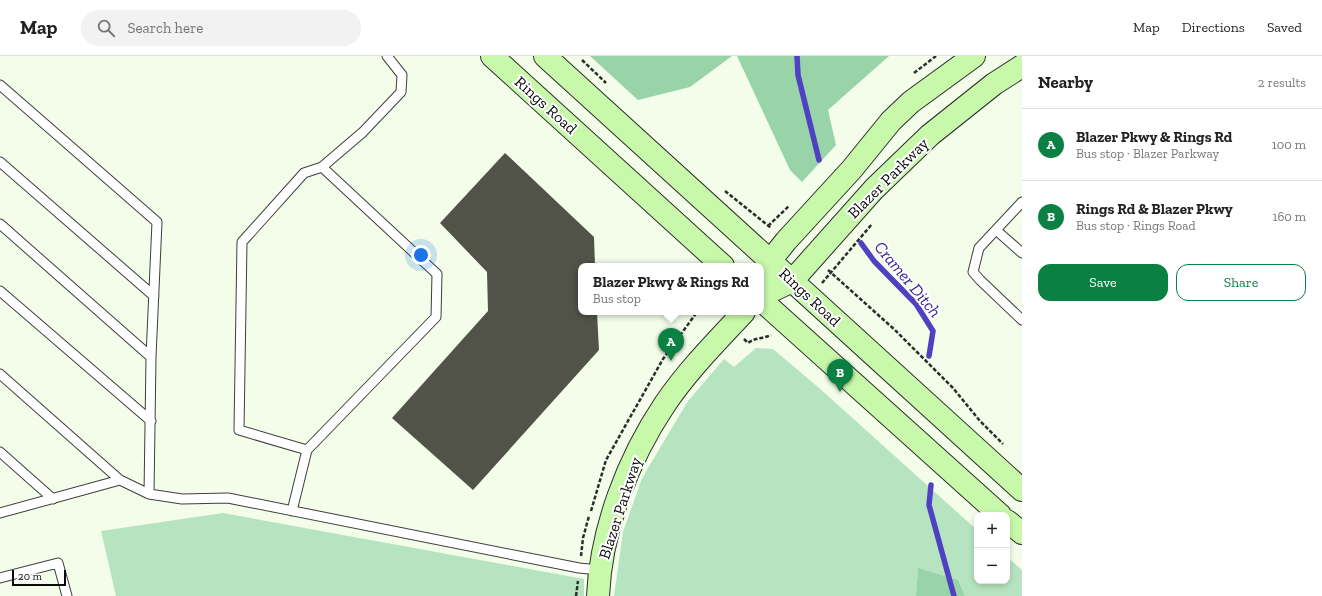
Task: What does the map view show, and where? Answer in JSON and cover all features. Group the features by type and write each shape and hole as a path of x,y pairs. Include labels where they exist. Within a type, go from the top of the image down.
{"main road":[{"name":"Rings Road","path":"492,56 720,263"},
{"name":"Rings Road","path":"544,56 1022,490"},
{"name":"Blazer Parkway","path":"764,280 770,261 786,241 852,169 891,121 911,102 974,56"},
{"name":"Blazer Parkway","path":"764,295 792,281 874,188 930,135 994,84 1022,66"},
{"path":"764,303 997,512"},
{"name":"Blazer Parkway","path":"598,596 600,570 609,530 623,488 649,430 685,377 741,315"},
{"path":"1010,523 1022,533"}],"lane":[{"path":"307,450 239,430 242,242 304,173 322,167 363,132 401,92 402,75 387,56"},
{"path":"0,84 157,222 151,357 149,494"},
{"path":"0,162 154,296"},
{"path":"292,511 307,450 436,317 437,274 322,167"},
{"path":"1022,202 979,248 973,272 1022,320"},
{"path":"0,224 151,357"},
{"path":"996,230 1022,253"},
{"path":"0,291 151,421"},
{"path":"0,374 120,480 149,494 182,499 228,498 579,568 600,570"},
{"path":"0,452 53,499"},
{"path":"0,513 120,480"},
{"path":"0,578 58,563 67,596"}],"path":[{"path":"768,226 786,241"},
{"path":"812,258 831,272 895,330 953,388 980,421 1008,449"}],"green space":[{"path":"590,56 732,56 690,87 638,100"},
{"path":"737,56 889,56 828,110 836,145 802,182 790,170"},
{"path":"756,348 773,349 818,387 974,527 974,584 1010,584 1010,560 1022,570 1022,596 965,596 958,580 918,569 916,596 614,596 623,532 642,478 688,401 724,359 734,367"},
{"path":"223,513 584,579 584,596 116,596 101,531"},
{"path":"918,568 958,580 965,596 916,596"}],"building":[{"path":"505,153 594,237 595,263 578,263 578,315 597,315 599,350 473,490 392,418 488,311 487,272 440,223"}],"waterway":[{"name":"Cramer Ditch","path":"797,56 798,75 819,160"},
{"name":"Cramer Ditch","path":"861,243 874,261 916,304 933,331 929,356"},
{"name":"Cramer Ditch","path":"931,485 929,505 954,596"}],"place":[{"name":"Blazer Pkwy & Rings Rd","path":"671,361"},
{"name":"Rings Rd & Blazer Pkwy","path":"840,392"}]}
